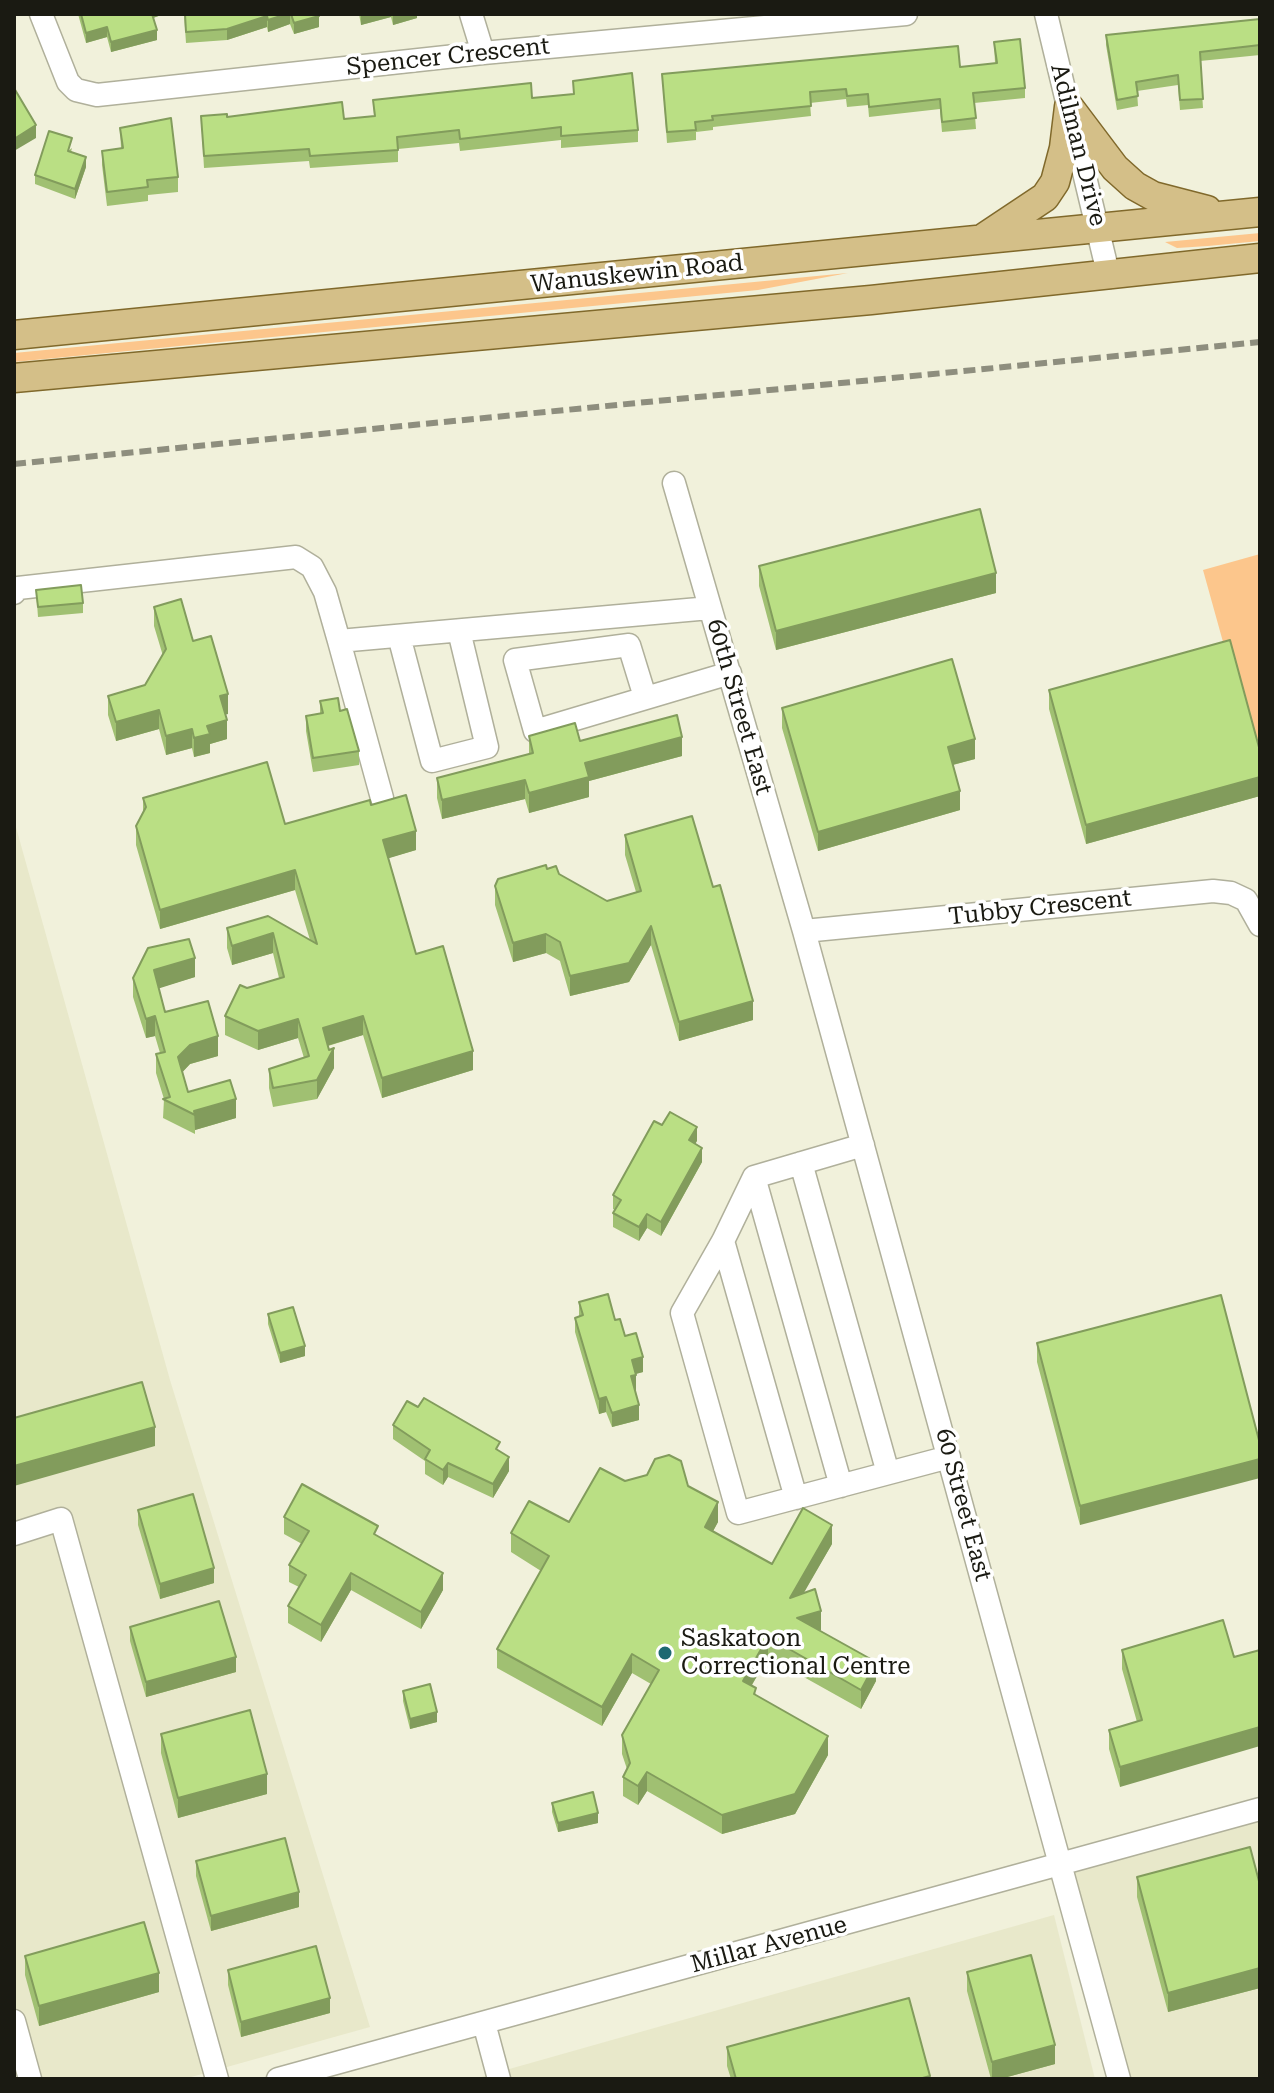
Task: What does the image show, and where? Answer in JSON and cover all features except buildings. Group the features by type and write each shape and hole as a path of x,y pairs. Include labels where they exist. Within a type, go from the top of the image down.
{"main road":[{"path":"1069,107 1115,168 1135,186 1153,196 1227,215"},
{"path":"980,240 1045,197 1055,182 1064,148 1069,107"},
{"name":"Wanuskewin Road","path":"14,335 1260,212"},
{"name":"Wanuskewin Road","path":"14,378 1109,277 1260,258"}],"street":[{"name":"Spencer Crescent","path":"41,14 68,82 76,90 97,95 752,21 906,14"},
{"path":"471,14 483,53"},
{"name":"Adilman Drive","path":"1046,14 1109,277"},
{"name":"60th Street East","path":"674,483 804,931"},
{"path":"14,593 18,588 296,557 312,567 325,592 382,798"},
{"path":"339,641 710,608"},
{"path":"399,636 432,761 487,747 459,631"},
{"path":"645,697 629,645 515,660 535,731 730,673"},
{"name":"Tubby Crescent","path":"804,931 1213,891 1231,893 1246,900 1260,925"},
{"name":"60 Street East","path":"804,931 1119,2079"},
{"path":"863,1145 754,1177 723,1241 682,1313 738,1513 949,1457"},
{"path":"801,1163 888,1473"},
{"path":"754,1177 841,1486"},
{"path":"723,1241 796,1498"},
{"path":"14,1534 61,1519 217,2079"},
{"name":"Millar Avenue","path":"278,2079 1260,1809"},
{"path":"14,2021 30,2079"},
{"path":"484,2023 499,2079"}],"shaded area":[{"path":"1260,233 1260,241 1208,246 1177,248 1165,242"},
{"path":"848,273 758,290 14,362 14,353"},
{"path":"1260,554 1260,775 1203,570"},
{"path":"14,820 170,1380 370,2027 184,2079 14,2079"},
{"path":"1260,1809 1260,2079 1119,2079 1062,1865"},
{"path":"1054,1915 1095,2079 474,2079"}],"railway":[{"path":"14,464 1260,342"}],"place":[{"name":"Saskatoon Correctional Centre","path":"665,1653"}]}
